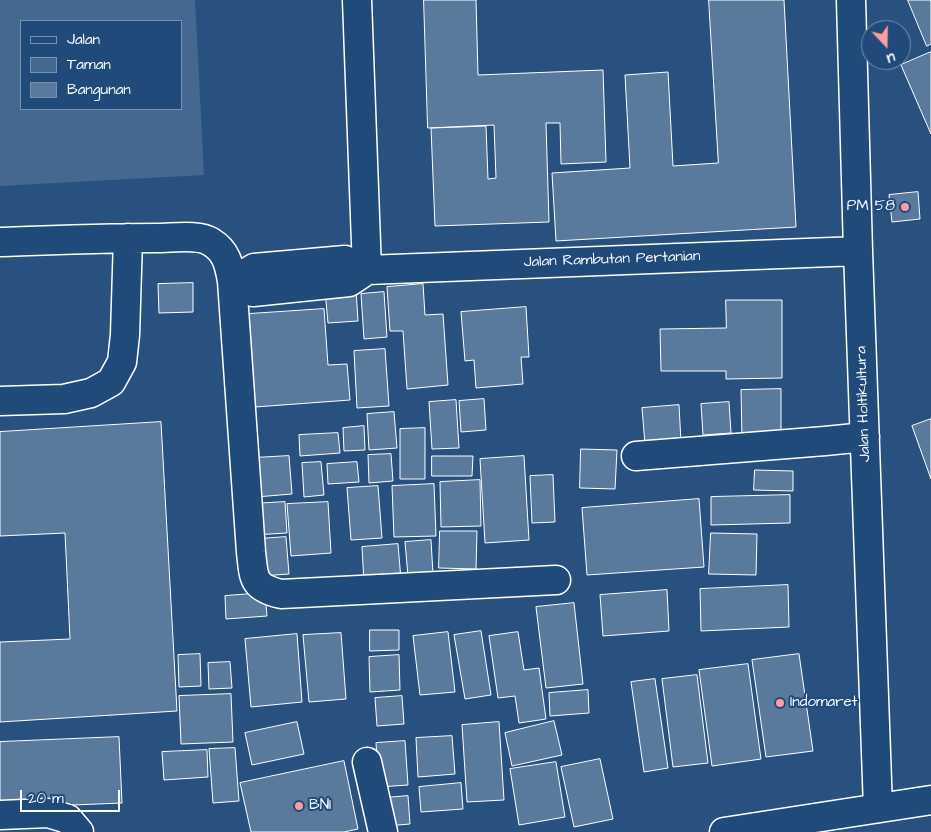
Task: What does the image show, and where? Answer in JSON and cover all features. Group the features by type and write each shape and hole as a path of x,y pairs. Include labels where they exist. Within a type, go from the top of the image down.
{"street":[{"path":"357,0 367,270"},
{"name":"Jalan Holtikultura","path":"851,0 878,808"},
{"path":"0,242 198,237 210,241 221,250 229,263 232,281 254,574 259,585 268,591 281,594 556,580"},
{"path":"0,401 64,399 91,393 111,382 122,362 125,335 128,238"},
{"name":"Jalan Rambutan Pertanian","path":"232,281 254,268 345,260 367,270 858,251"},
{"path":"636,456 865,437"},
{"path":"367,762 383,832"},
{"path":"724,832 931,800"},
{"path":"0,815 48,813 68,819 79,832"}],"green space":[{"path":"0,0 195,0 204,175 0,186"}],"building":[{"path":"424,0 476,0 478,75 603,70 606,162 561,164 560,123 546,123 549,222 435,226 431,128 486,126 488,179 496,178 494,125 428,128"},
{"path":"709,0 784,0 796,227 556,241 552,173 630,168 625,75 668,72 673,166 718,163"},
{"path":"908,0 931,0 931,44 927,46"},
{"path":"931,52 931,134 903,70 911,70 911,61"},
{"name":"PM 58","path":"918,192 920,219 892,222 889,195"},
{"path":"193,283 193,312 159,313 158,284"},
{"path":"423,284 425,315 443,314 448,385 407,389 403,331 390,331 387,287"},
{"path":"356,289 358,321 328,323 325,291"},
{"path":"384,292 387,337 364,339 361,294"},
{"path":"726,300 782,300 782,378 726,379 726,371 661,371 660,329 726,328"},
{"path":"526,307 529,357 521,357 523,384 476,388 474,360 465,361 461,312"},
{"path":"324,309 328,365 347,364 350,400 255,407 249,314"},
{"path":"385,349 389,406 357,408 354,351"},
{"path":"781,389 781,439 742,439 741,390"},
{"path":"484,399 486,430 461,432 459,401"},
{"path":"456,400 459,448 432,449 429,402"},
{"path":"729,402 731,433 703,435 701,404"},
{"path":"679,405 681,442 645,444 642,408"},
{"path":"394,412 397,448 369,450 367,414"},
{"path":"931,419 931,479 912,426"},
{"path":"161,422 177,711 0,722 0,642 70,639 65,533 0,536 0,432"},
{"path":"364,426 365,450 344,451 343,428"},
{"path":"425,428 425,479 400,479 400,429"},
{"path":"338,433 340,453 300,456 299,435"},
{"path":"581,449 617,450 615,489 580,488"},
{"path":"391,454 393,481 369,483 368,455"},
{"path":"289,456 292,494 256,497 253,458"},
{"path":"432,456 473,456 472,476 432,476"},
{"path":"524,456 529,540 485,543 480,459"},
{"path":"321,462 324,495 304,497 302,463"},
{"path":"357,462 359,482 328,484 327,464"},
{"path":"755,470 793,471 793,491 754,490"},
{"path":"553,475 555,522 532,523 530,476"},
{"path":"480,480 481,526 441,527 440,482"},
{"path":"434,484 436,536 394,537 392,486"},
{"path":"378,486 382,538 351,540 347,488"},
{"path":"790,495 790,523 711,525 711,497"},
{"path":"699,499 704,567 587,575 582,508"},
{"path":"285,502 287,533 253,535 251,504"},
{"path":"328,502 331,553 291,556 287,504"},
{"path":"440,531 477,531 476,569 439,568"},
{"path":"711,533 757,534 756,575 709,574"},
{"path":"286,537 289,574 261,576 259,539"},
{"path":"431,540 433,574 408,576 405,542"},
{"path":"398,544 401,580 364,583 362,547"},
{"path":"788,585 789,627 701,631 700,589"},
{"path":"667,590 669,631 603,636 600,595"},
{"path":"265,593 267,616 226,619 225,596"},
{"path":"574,603 583,684 546,688 536,607"},
{"path":"370,630 399,630 399,650 370,651"},
{"path":"481,631 491,695 465,699 454,635"},
{"path":"448,632 455,692 420,695 413,636"},
{"path":"518,632 524,670 539,668 546,719 519,723 515,696 498,698 489,636"},
{"path":"341,633 346,699 309,702 303,635"},
{"path":"297,634 302,702 251,707 245,639"},
{"path":"200,654 201,686 179,687 178,655"},
{"path":"799,654 813,751 766,757 752,660"},
{"path":"399,655 400,690 370,692 369,657"},
{"path":"230,662 232,688 209,689 208,663"},
{"path":"748,664 761,759 712,766 699,670"},
{"path":"697,675 708,763 673,767 662,679"},
{"path":"655,679 668,768 644,772 631,682"},
{"path":"588,690 589,713 550,716 549,693"},
{"path":"231,694 233,742 181,744 179,696"},
{"path":"402,696 404,724 377,726 375,698"},
{"path":"554,721 562,755 512,766 505,733"},
{"path":"297,722 304,754 252,765 245,733"},
{"path":"499,722 504,800 467,802 462,725"},
{"path":"452,736 455,774 418,777 416,738"},
{"path":"119,737 122,803 0,808 0,742"},
{"path":"405,741 408,785 379,787 376,743"},
{"path":"235,748 239,801 213,803 209,749"},
{"path":"207,750 208,777 164,780 162,752"},
{"path":"600,759 613,819 574,827 561,767"},
{"name":"BNI","path":"344,761 358,829 344,832 251,832 240,783"},
{"path":"556,762 565,817 519,825 510,769"},
{"path":"461,783 463,809 421,812 419,787"},
{"path":"408,796 410,824 386,826 385,798"}],"place":[{"name":"PM 58","path":"905,207"},
{"name":"Indomaret","path":"780,703"},
{"name":"BNI","path":"299,806"}]}
